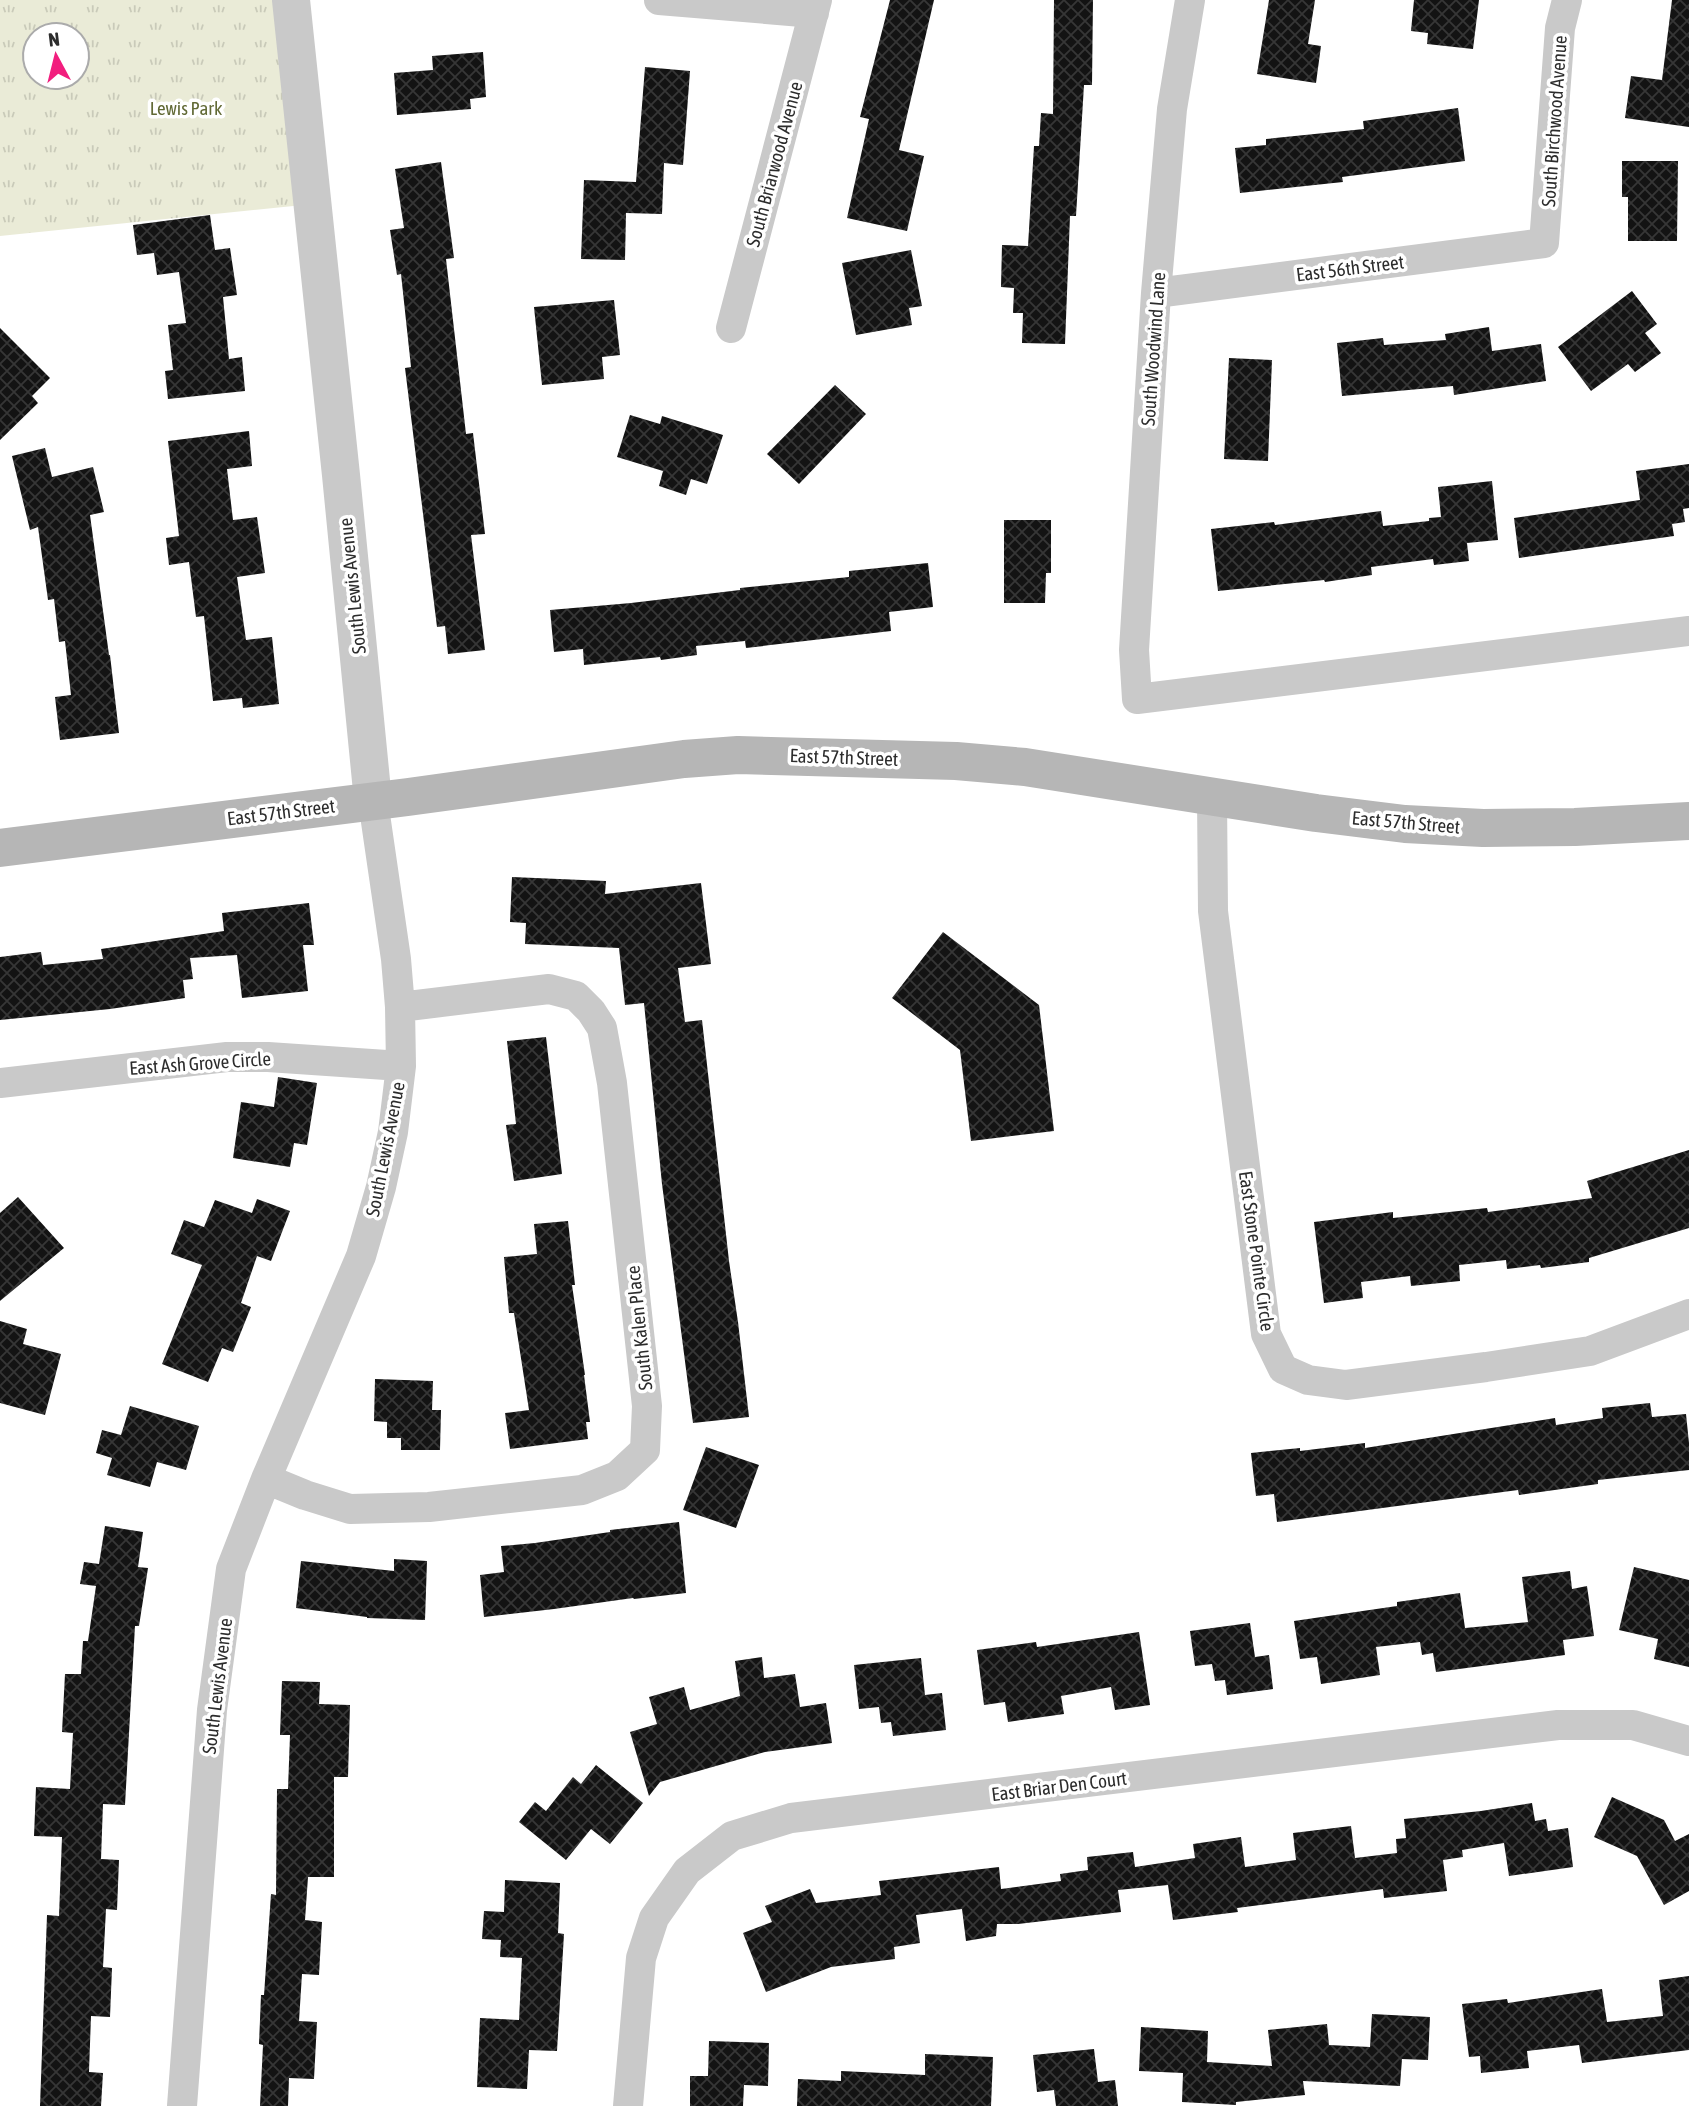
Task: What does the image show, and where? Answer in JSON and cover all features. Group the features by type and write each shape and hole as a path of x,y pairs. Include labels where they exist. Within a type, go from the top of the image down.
{"main road":[{"name":"East 57th Street","path":"0,848 684,759 760,755 956,761 1025,767 1316,814 1405,824 1574,827 1689,821"}],"street":[{"name":"South Lewis Avenue","path":"183,2106 212,1710 231,1569 266,1479 361,1256 381,1187 401,1066 396,959 373,801 291,0"},
{"path":"659,0 816,6"},
{"name":"South Woodwind Lane","path":"1190,0 1172,109 1156,293 1134,650 1137,699 1689,631"},
{"name":"South Birchwood Avenue","path":"1544,243 1560,28 1567,0"},
{"name":"South Briarwood Avenue","path":"731,328 816,6"},
{"name":"East 56th Street","path":"1156,293 1544,243"},
{"name":"East Stone Pointe Circle","path":"1212,797 1213,911 1216,938 1266,1335 1283,1369 1308,1380 1346,1385 1461,1370 1590,1351 1689,1314"},
{"name":"South Kalen Place","path":"266,1479 304,1495 350,1509 429,1507 582,1490 617,1476 645,1450 647,1406 612,1083 602,1028 576,996 549,989 400,1007"},
{"name":"East Ash Grove Circle","path":"0,1083 227,1057 268,1057 401,1066"},
{"name":"East Briar Den Court","path":"628,2106 641,1958 654,1918 687,1871 732,1836 791,1818 1558,1725 1633,1724 1689,1741"}],"green space":[{"name":"Lewis Park","path":"0,0 291,0 313,204 0,236"}],"building":[{"path":"890,0 934,0 899,150 924,156 907,231 847,218 869,119 860,117"},
{"path":"1054,0 1093,0 1092,85 1084,85 1076,216 1070,216 1065,344 1022,343 1023,313 1013,313 1014,288 1001,287 1002,245 1028,246 1034,146 1039,146 1041,113 1053,114"},
{"path":"1269,0 1315,0 1308,44 1321,46 1316,83 1257,74"},
{"path":"1414,0 1479,0 1473,49 1427,44 1428,33 1411,31"},
{"path":"1672,0 1689,0 1689,127 1625,118 1631,76 1662,80"},
{"path":"483,52 486,97 470,99 471,109 397,115 394,73 433,70 432,56"},
{"path":"645,67 690,71 683,165 664,163 662,214 626,213 625,260 581,259 584,180 636,182"},
{"path":"1458,108 1465,161 1342,177 1343,182 1240,193 1235,148 1266,145 1266,139 1364,129 1363,121"},
{"path":"1622,161 1678,161 1677,241 1628,241 1628,197 1622,197"},
{"path":"441,162 454,258 446,259 466,434 473,433 485,534 471,535 485,650 448,654 445,626 437,627 405,368 411,367 401,274 397,275 390,230 404,228 395,169"},
{"path":"210,215 215,250 230,248 237,295 223,297 229,359 242,357 245,391 168,399 165,371 173,370 168,325 186,323 179,272 157,275 154,253 137,255 133,225"},
{"path":"911,250 922,306 909,308 912,325 856,335 842,263"},
{"path":"1632,291 1657,324 1645,333 1661,353 1635,372 1628,364 1591,391 1558,347"},
{"path":"614,300 620,355 602,357 604,379 542,385 534,307"},
{"path":"1489,327 1492,351 1541,344 1546,381 1454,395 1453,386 1342,396 1337,343 1383,338 1384,345 1446,340 1445,334"},
{"path":"0,328 50,378 32,396 38,403 0,440"},
{"path":"1229,358 1272,360 1268,461 1224,459"},
{"path":"835,385 866,414 799,484 767,454"},
{"path":"630,415 660,424 662,416 723,435 707,484 691,479 686,495 659,486 663,471 617,457"},
{"path":"249,431 252,466 227,469 233,520 257,517 265,573 237,577 246,640 272,637 279,704 243,708 242,698 213,701 204,616 196,617 189,562 169,565 166,538 179,536 168,441"},
{"path":"45,448 52,477 93,467 104,512 90,515 119,733 60,740 55,697 71,695 65,641 59,642 54,599 48,600 38,527 30,530 12,456"},
{"path":"1689,464 1689,508 1683,509 1685,522 1672,524 1674,536 1519,558 1514,518 1640,500 1636,471"},
{"path":"1492,481 1498,540 1467,543 1469,561 1434,565 1433,559 1371,567 1372,575 1325,582 1218,591 1211,529 1274,522 1275,525 1381,511 1383,526 1429,521 1429,518 1441,517 1438,487"},
{"path":"1004,520 1051,520 1051,573 1046,573 1045,603 1004,603"},
{"path":"928,563 933,607 889,612 891,631 746,648 745,641 696,646 697,655 584,665 583,649 554,652 550,610 849,577 849,571"},
{"path":"512,877 606,881 605,894 701,883 711,964 678,968 685,1022 702,1020 749,1417 693,1423 662,1184 644,1003 625,1005 619,948 525,944 526,923 510,922"},
{"path":"309,903 314,945 303,945 308,991 242,998 237,955 190,958 193,979 183,980 185,998 0,1020 0,957 41,952 43,965 103,959 101,949 224,931 222,913"},
{"path":"943,932 1039,1005 1054,1131 971,1141 960,1050 892,998"},
{"path":"546,1037 562,1174 514,1181 506,1125 516,1124 507,1041"},
{"path":"278,1077 317,1083 307,1145 294,1143 290,1167 233,1158 241,1102 274,1107"},
{"path":"1689,1150 1689,1228 1589,1258 1589,1262 1507,1269 1506,1260 1459,1265 1460,1281 1411,1286 1410,1276 1361,1282 1363,1298 1324,1303 1314,1222 1393,1212 1393,1218 1487,1208 1488,1212 1592,1198 1587,1181"},
{"path":"18,1197 64,1248 0,1301 0,1213"},
{"path":"257,1199 290,1211 271,1261 257,1256 241,1303 251,1307 233,1352 222,1348 208,1382 162,1364 202,1265 171,1254 184,1220 204,1227 215,1200 252,1213"},
{"path":"568,1221 575,1285 572,1285 590,1422 586,1422 588,1439 510,1449 505,1413 529,1410 514,1313 509,1313 504,1257 537,1254 534,1224"},
{"path":"0,1321 27,1329 23,1344 61,1354 45,1415 0,1403"},
{"path":"375,1379 433,1381 432,1410 441,1410 440,1450 401,1450 401,1438 387,1438 387,1422 374,1421"},
{"path":"1650,1403 1652,1417 1686,1414 1689,1470 1598,1480 1598,1484 1519,1495 1518,1490 1277,1522 1274,1494 1256,1496 1251,1453 1300,1448 1300,1451 1365,1443 1365,1448 1555,1418 1556,1425 1603,1418 1602,1408"},
{"path":"130,1406 199,1426 186,1470 157,1462 150,1487 107,1475 112,1458 96,1453 102,1430 121,1435"},
{"path":"706,1447 759,1465 736,1528 683,1510"},
{"path":"679,1522 686,1593 484,1617 480,1575 504,1572 501,1546"},
{"path":"105,1526 143,1532 138,1567 148,1568 139,1626 135,1626 125,1805 103,1804 101,1859 119,1860 117,1910 106,1909 103,1967 112,1968 110,2017 91,2016 89,2072 103,2073 101,2106 40,2106 47,1915 59,1916 62,1837 34,1836 36,1787 70,1789 73,1733 62,1732 65,1674 81,1674 83,1641 88,1641 96,1586 80,1584 84,1562 99,1564"},
{"path":"394,1559 427,1561 425,1620 367,1618 296,1608 301,1561 394,1571"},
{"path":"1634,1567 1689,1580 1689,1667 1654,1659 1658,1639 1619,1630"},
{"path":"1570,1571 1572,1589 1587,1586 1594,1636 1563,1640 1565,1655 1436,1672 1433,1653 1422,1655 1420,1642 1376,1647 1380,1675 1321,1684 1317,1657 1300,1659 1294,1621 1397,1606 1397,1602 1460,1593 1465,1628 1528,1622 1522,1577"},
{"path":"1250,1623 1255,1657 1269,1655 1273,1689 1227,1695 1225,1680 1215,1681 1212,1664 1195,1666 1190,1631"},
{"path":"1139,1632 1150,1705 1115,1710 1111,1687 1061,1696 1064,1714 1008,1722 1005,1702 984,1705 977,1650 1036,1642 1037,1647"},
{"path":"762,1657 764,1678 795,1674 800,1707 826,1703 832,1743 765,1752 660,1782 649,1796 630,1732 657,1724 649,1697 684,1687 690,1710 740,1696 735,1661"},
{"path":"921,1658 925,1695 942,1693 946,1730 893,1736 891,1722 881,1723 879,1707 859,1709 854,1665"},
{"path":"282,1681 320,1682 319,1704 350,1705 348,1777 334,1777 334,1877 308,1877 305,1920 322,1922 319,1975 302,1974 299,2021 317,2022 314,2079 289,2078 288,2106 260,2106 263,2045 259,2044 261,1995 264,1995 271,1894 276,1895 277,1789 288,1789 290,1735 280,1735"},
{"path":"596,1765 643,1803 610,1844 591,1829 566,1860 519,1822 535,1802 546,1811 573,1777 581,1784"},
{"path":"1612,1797 1664,1820 1675,1841 1689,1834 1689,1891 1664,1905 1637,1856 1594,1837"},
{"path":"1532,1803 1535,1821 1546,1819 1548,1831 1568,1828 1573,1867 1509,1876 1504,1843 1462,1850 1463,1857 1443,1860 1447,1891 1384,1898 1383,1889 1237,1908 1238,1912 1173,1920 1168,1885 1118,1890 1121,1912 997,1924 996,1936 966,1941 962,1909 916,1915 920,1943 894,1947 895,1959 831,1967 766,1992 743,1933 772,1922 765,1906 810,1889 816,1903 881,1895 879,1881 999,1867 1001,1889 1061,1881 1060,1874 1088,1870 1087,1857 1133,1852 1135,1867 1195,1858 1193,1844 1241,1837 1245,1867 1296,1860 1293,1833 1351,1826 1355,1858 1397,1853 1396,1839 1406,1838 1404,1819"},
{"path":"505,1880 560,1883 558,1933 564,1934 557,2051 529,2050 527,2089 477,2087 480,2018 519,2020 522,1958 500,1957 501,1940 482,1939 484,1911 504,1912"},
{"path":"1689,1976 1689,2050 1582,2063 1579,2045 1527,2051 1529,2068 1481,2073 1480,2056 1469,2057 1462,2004 1507,1999 1508,2003 1602,1989 1607,2022 1663,2016 1659,1980"},
{"path":"1372,2014 1430,2017 1428,2060 1402,2059 1400,2086 1303,2081 1305,2095 1236,2102 1236,2105 1182,2102 1183,2073 1139,2071 1141,2027 1208,2031 1207,2062 1272,2066 1268,2030 1327,2024 1329,2045 1370,2047"},
{"path":"709,2041 769,2043 768,2086 744,2085 743,2106 690,2106 690,2076 708,2076"},
{"path":"1094,2049 1098,2082 1115,2080 1118,2106 1056,2106 1054,2090 1037,2092 1033,2055"},
{"path":"925,2054 993,2057 991,2106 797,2106 798,2079 841,2081 841,2071 925,2075"}]}
